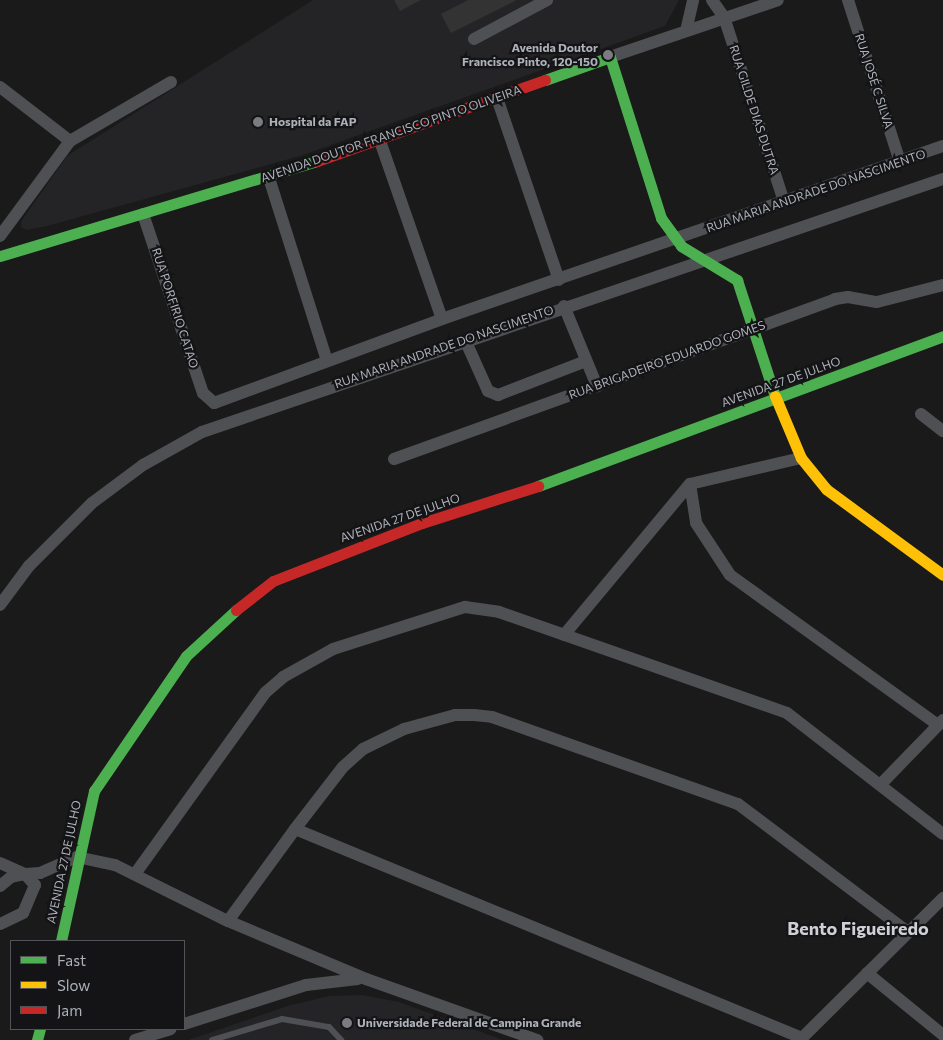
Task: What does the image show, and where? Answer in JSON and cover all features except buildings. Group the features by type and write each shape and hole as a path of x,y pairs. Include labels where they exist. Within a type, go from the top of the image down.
{"street":[{"path":"474,38 547,0"},
{"path":"686,31 693,0"},
{"name":"RUA GILDE DIAS DUTRA","path":"712,0 724,17 784,202"},
{"name":"AVENIDA DOUTOR FRANCISCO PINTO OLIVEIRA","path":"0,256 270,178 380,141 724,17 778,0"},
{"name":"RUA JOSÉ C SILVA","path":"848,0 900,162"},
{"path":"610,57 674,238 737,280 776,399 801,458 826,489 943,575"},
{"path":"0,236 70,141 171,82"},
{"path":"0,87 70,141"},
{"path":"497,98 559,280"},
{"path":"380,141 442,319"},
{"name":"RUA MARIA ANDRADE DO NASCIMENTO","path":"208,400 214,403 442,319 943,146"},
{"path":"270,178 327,361"},
{"name":"RUA MARIA ANDRADE DO NASCIMENTO","path":"0,605 29,566 75,518 112,486 166,451 235,418 466,342 699,256 943,179"},
{"name":"RUA PORFIRIO CATAO","path":"143,214 208,400"},
{"name":"RUA BRIGADEIRO EDUARDO GOMES","path":"394,459 753,331 842,297 877,302 943,285"},
{"path":"564,306 597,386"},
{"name":"AVENIDA 27 DE JULHO","path":"61,940 77,857 94,791 111,761 186,656 248,599 273,581 422,524 505,498 943,336"},
{"path":"466,342 488,391 498,395 586,361"},
{"path":"921,414 943,431"},
{"path":"564,635 690,484 801,458"},
{"path":"690,484 696,523 730,575 940,722 881,784"},
{"path":"135,874 266,692 305,662 455,608 499,612 787,713 881,784 943,834"},
{"path":"228,921 343,767 370,745 404,729 455,715 492,717 738,804 908,932"},
{"path":"295,829 801,1039 943,898"},
{"path":"0,886 10,877 40,872 77,857 96,859 135,874 228,921 366,979 537,1040"},
{"path":"0,863 25,874 34,885 30,900 23,913 0,924"},
{"path":"867,973 943,1035"},
{"path":"185,1024 306,985 338,979 366,979"},
{"path":"136,1040 167,1030"}],"lane":[{"path":"212,1040 282,1019 329,1027 342,1040"}],"shaded area":[{"name":"Hospital da FAP","path":"313,0 679,0 665,26 300,156 47,226 27,230 21,227 22,220 67,156"},
{"name":"Universidade Federal de Campina Grande","path":"362,995 399,1002 503,1040 188,1040 288,1006 329,996"}],"traffic: fast":[{"path":"545,80 610,57 661,218 681,246 737,280 775,396"},
{"path":"0,256 317,161"},
{"path":"538,486 943,336"},
{"path":"61,940 94,791 186,656 236,610"},
{"path":"37,1040 40,1030"}],"traffic: slow":[{"path":"775,396 801,458 826,489 943,575"}],"traffic: jam":[{"path":"317,161 545,80"},
{"path":"236,610 273,581 422,523 538,486"}],"place":[{"name":"Avenida Doutor Francisco Pinto, 120-150","path":"608,55"},
{"name":"Hospital da FAP","path":"258,122"},
{"name":"Universidade Federal de Campina Grande","path":"347,1023"}],"district":[{"name":"Bento Figueiredo","path":"858,928"}]}
